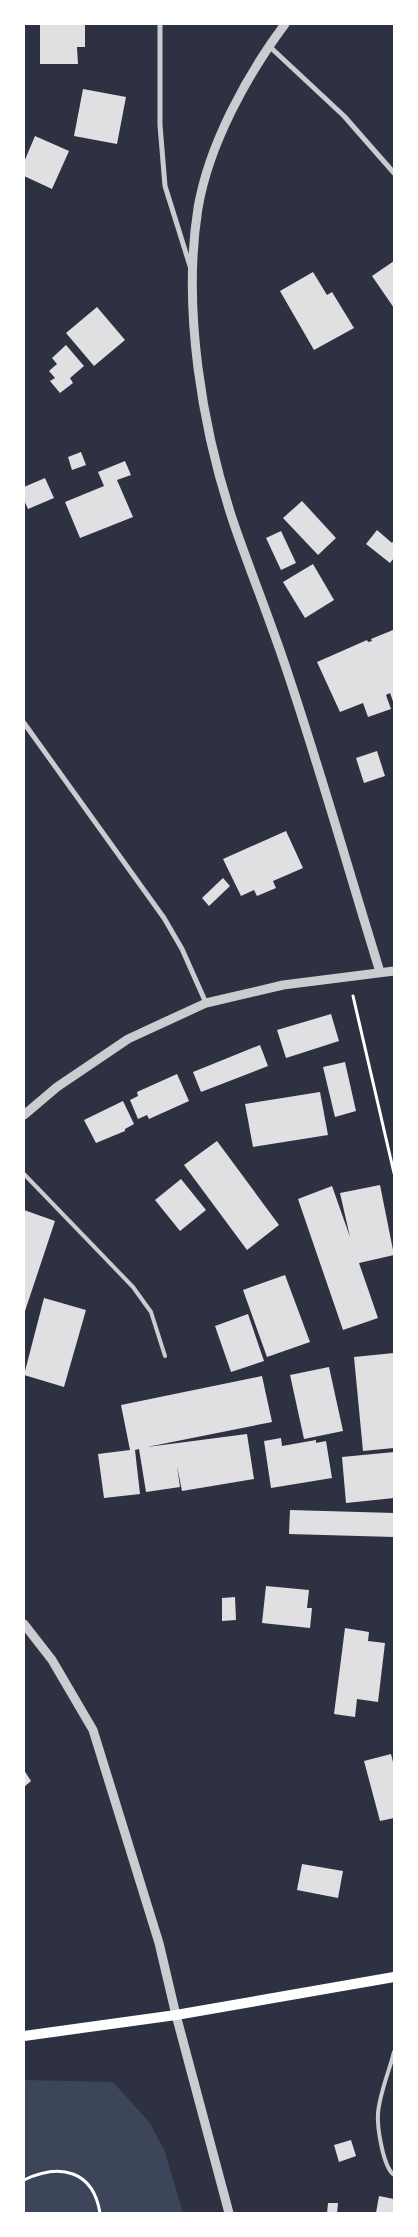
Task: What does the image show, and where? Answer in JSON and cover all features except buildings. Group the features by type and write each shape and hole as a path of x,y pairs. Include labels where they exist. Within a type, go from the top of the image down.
{"main road":[{"path":"24,2036 176,2015 394,1977"}],"street":[{"path":"160,24 160,125 165,186 191,268"},
{"path":"285,24 269,46 233,110 210,163 199,206 191,268 200,389 214,454 234,522 290,679 380,972"},
{"path":"269,46 344,116 394,173"},
{"path":"24,723 164,918 182,949 206,1003"},
{"path":"24,1114 57,1087 128,1039 206,1003 283,985 394,971"},
{"path":"24,1624 52,1660 94,1730 160,1942 176,2015 229,2213"}],"lane":[{"path":"24,1174 134,1287 151,1312 166,1356"},
{"path":"394,2052 378,2114 384,2155 389,2169 394,2175"}],"path":[{"path":"349,978 394,1173"},
{"path":"24,2180 57,2172 79,2176 88,2182 94,2191 100,2213"}],"shaded area":[{"path":"24,2080 113,2082 150,2123 165,2152 183,2213 24,2213"}]}
